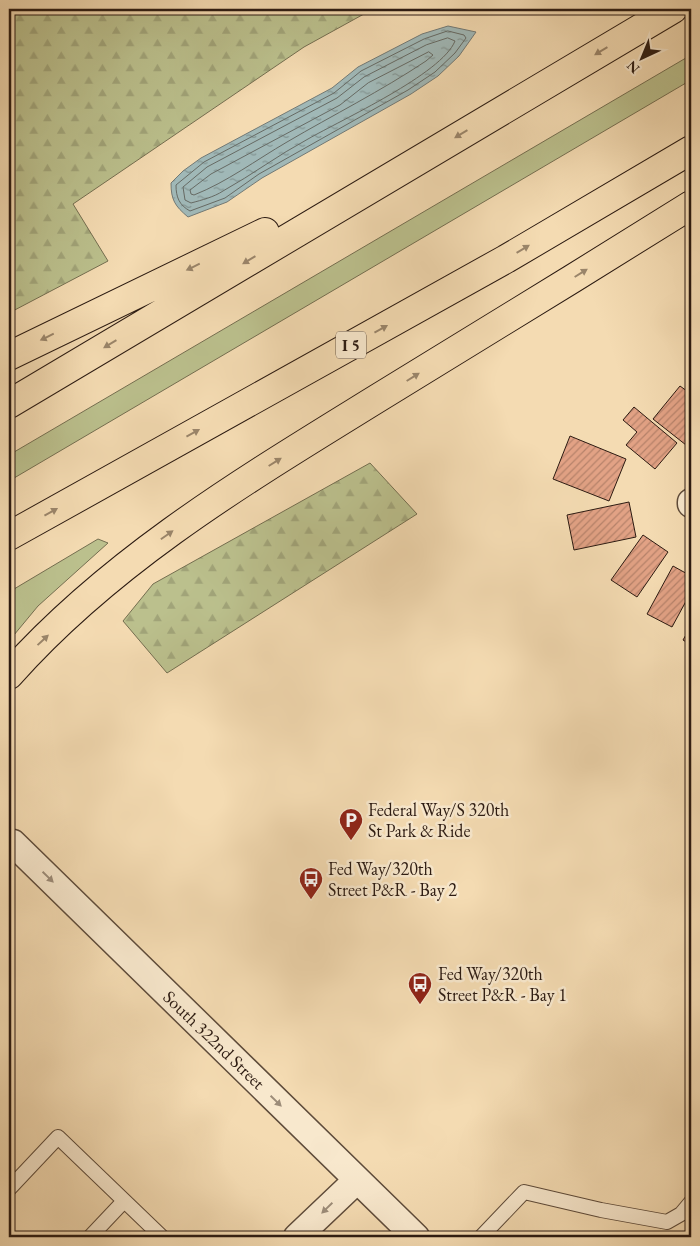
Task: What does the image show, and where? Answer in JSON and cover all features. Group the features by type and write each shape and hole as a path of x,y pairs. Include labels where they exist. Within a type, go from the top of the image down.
{"highway":[{"path":"9,404 426,154 673,9"},
{"name":"I 5","path":"9,536 498,264 691,150"},
{"path":"9,356 426,154"},
{"path":"9,675 27,654 129,562 234,488 691,205"}],"street":[{"name":"South 322nd Street","path":"13,843 416,1237"},
{"path":"297,1237 357,1180"}],"lane":[{"path":"9,1189 58,1137 162,1237"},
{"path":"481,1237 524,1192 601,1210 667,1222 681,1214 691,1202"},
{"path":"90,1237 124,1201"}],"green space":[{"path":"9,9 373,9 304,47 73,204 108,261 9,313"},
{"path":"691,55 691,80 9,481 9,455"},
{"path":"370,463 417,514 167,673 123,621 153,584"},
{"path":"98,539 108,543 38,606 9,641 9,592"}],"water":[{"path":"448,26 476,32 459,56 438,76 411,94 262,178 227,202 188,217 177,206 173,198 171,183 183,171 201,158 332,88 358,67 422,34"}],"building":[{"path":"680,386 691,394 691,438 686,445 653,419"},
{"path":"634,407 677,443 655,469 626,445 637,432 623,420"},
{"path":"570,436 626,459 609,501 553,479"},
{"path":"629,502 636,537 574,550 567,515"},
{"path":"643,535 668,552 637,597 611,580"},
{"path":"673,566 691,576 691,592 672,627 647,614"},
{"path":"691,626 691,645 683,640"},
{"path":"26,1233 70,1233 70,1237 26,1237"}],"place":[{"name":"Federal Way/S 320th St Park & Ride","path":"351,841"},
{"name":"Fed Way/320th Street P&R - Bay 2","path":"311,900"},
{"name":"Fed Way/320th Street P&R - Bay 1","path":"420,1005"}]}
